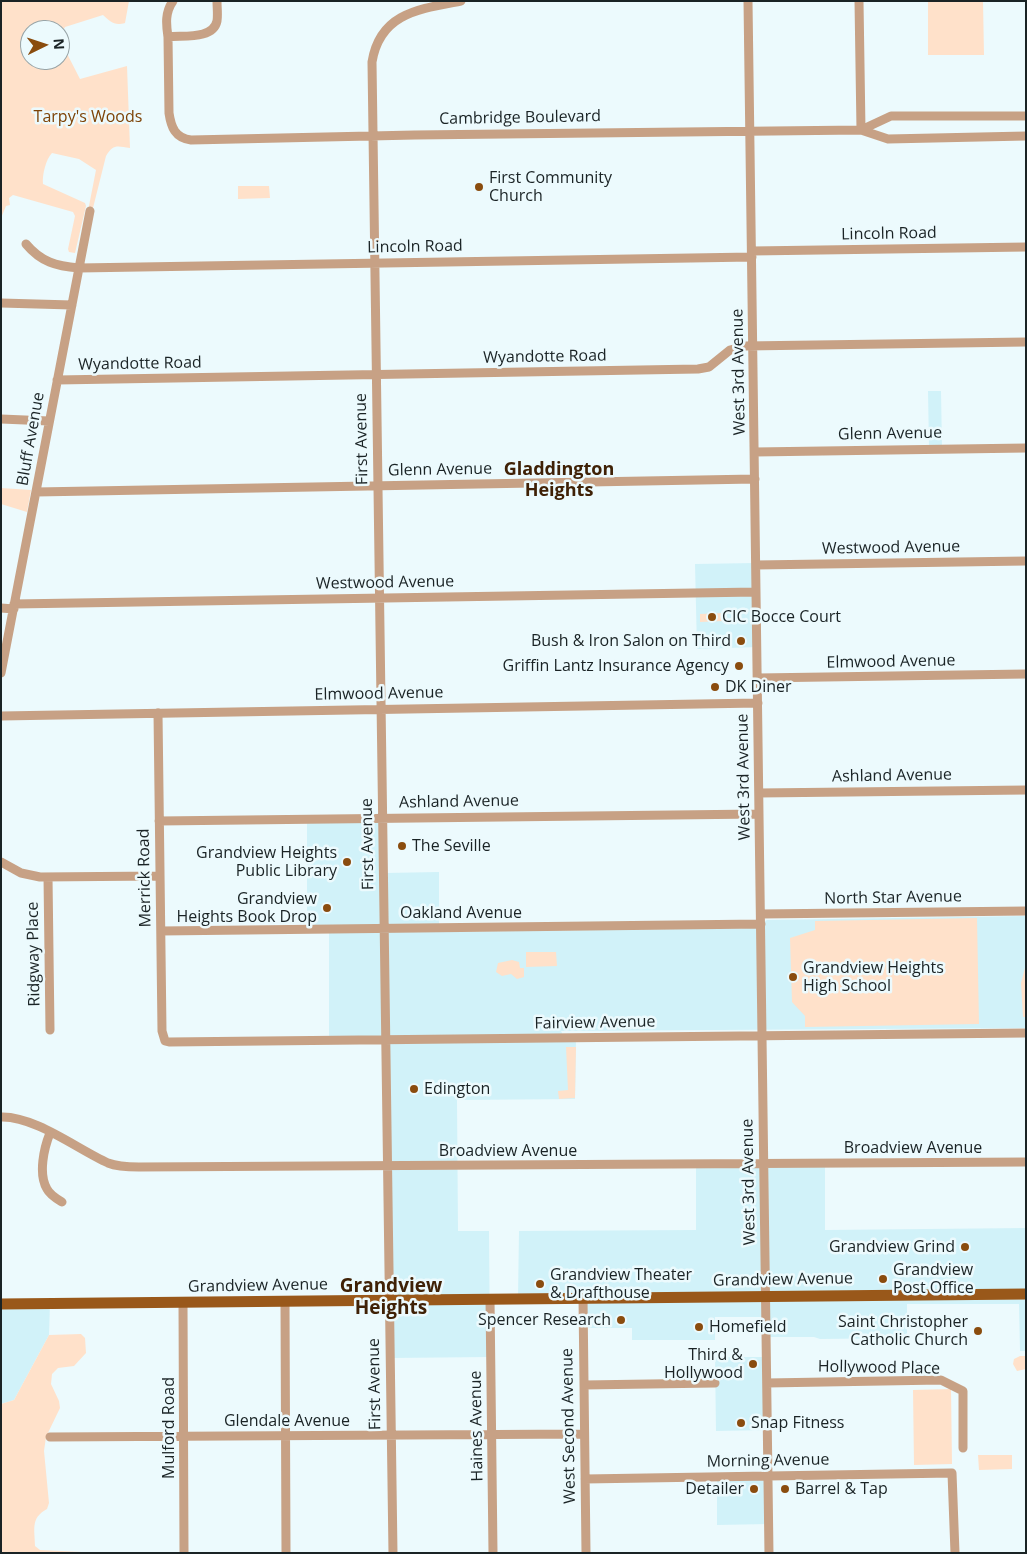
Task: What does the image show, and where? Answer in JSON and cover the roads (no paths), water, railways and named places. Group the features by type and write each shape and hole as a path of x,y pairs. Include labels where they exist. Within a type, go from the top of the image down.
{"main road":[{"name":"Grandview Avenue","path":"1,1304 1026,1294"}],"street":[{"path":"173,1 166,21 168,37 210,33 215,27 217,20 216,1"},
{"name":"First Avenue","path":"393,1553 372,62 377,42 390,25 405,15 422,8 461,1"},
{"name":"West 3rd Avenue","path":"748,1 769,1553"},
{"path":"860,1 861,130"},
{"name":"Cambridge Boulevard","path":"168,37 169,113 171,125 180,136 191,140 750,130 861,130 888,139 1026,136"},
{"name":"Cambridge Boulevard","path":"861,130 891,116 1026,116"},
{"name":"Bluff Avenue","path":"1,673 90,211"},
{"name":"Lincoln Road","path":"26,244 48,262 58,266 79,268 374,263 1026,247"},
{"path":"1,303 72,305"},
{"name":"Wyandotte Road","path":"57,380 698,369 709,367 730,350 753,346 1026,342"},
{"path":"1,419 49,421"},
{"name":"Glenn Avenue","path":"755,452 1026,448"},
{"name":"Glenn Avenue","path":"36,492 755,479"},
{"name":"Westwood Avenue","path":"756,565 1026,561"},
{"name":"Westwood Avenue","path":"1,608 14,606 379,598 756,592"},
{"name":"Elmwood Avenue","path":"758,678 1026,674"},
{"name":"Elmwood Avenue","path":"1,716 758,703"},
{"name":"Merrick Road","path":"158,713 162,1030 165,1041"},
{"name":"Ashland Avenue","path":"759,793 1026,790"},
{"name":"Ashland Avenue","path":"159,821 759,814"},
{"path":"1,862 21,873 31,876 160,876"},
{"name":"Ridgway Place","path":"48,877 50,1030"},
{"name":"North Star Avenue","path":"761,914 1026,911"},
{"name":"Oakland Avenue","path":"161,931 761,924"},
{"name":"Fairview Avenue","path":"165,1041 193,1043 1026,1033"},
{"name":"Broadview Avenue","path":"1,1117 18,1118 109,1163 124,1166 1026,1162"},
{"path":"50,1133 44,1154 44,1184 47,1191 62,1202"},
{"name":"West Second Avenue","path":"583,1298 586,1553"},
{"name":"Haines Avenue","path":"490,1299 493,1553"},
{"path":"285,1302 286,1553"},
{"name":"Mulford Road","path":"183,1303 184,1553"},
{"name":"Hollywood Place","path":"767,1383 941,1380 963,1391 963,1448"},
{"path":"584,1385 715,1383"},
{"name":"Glendale Avenue","path":"50,1437 584,1434"},
{"name":"Morning Avenue","path":"585,1479 952,1474 955,1553"}],"place":[{"name":"First Community Church","path":"479,187"},
{"name":"CIC Bocce Court","path":"712,617"},
{"name":"Bush & Iron Salon on Third","path":"741,641"},
{"name":"Griffin Lantz Insurance Agency","path":"739,666"},
{"name":"DK Diner","path":"715,687"},
{"name":"The Seville","path":"402,846"},
{"name":"Grandview Heights Public Library","path":"347,862"},
{"name":"Grandview Heights Book Drop","path":"327,908"},
{"name":"Grandview Heights High School","path":"793,977"},
{"name":"Edington","path":"414,1089"},
{"name":"Grandview Grind","path":"965,1247"},
{"name":"Grandview Post Office","path":"883,1279"},
{"name":"Grandview Theater & Drafthouse","path":"540,1284"},
{"name":"Spencer Research","path":"621,1320"},
{"name":"Homefield","path":"699,1327"},
{"name":"Saint Christopher Catholic Church","path":"978,1331"},
{"name":"Third & Hollywood","path":"753,1364"},
{"name":"Snap Fitness","path":"741,1423"},
{"name":"Detailer","path":"754,1489"},
{"name":"Barrel & Tap","path":"785,1489"}],"district":[{"name":"Gladdington Heights","path":"559,480"},
{"name":"Grandview Heights","path":"391,1298"}],"park label":[{"name":"Tarpy's Woods","path":"88,117"}]}
